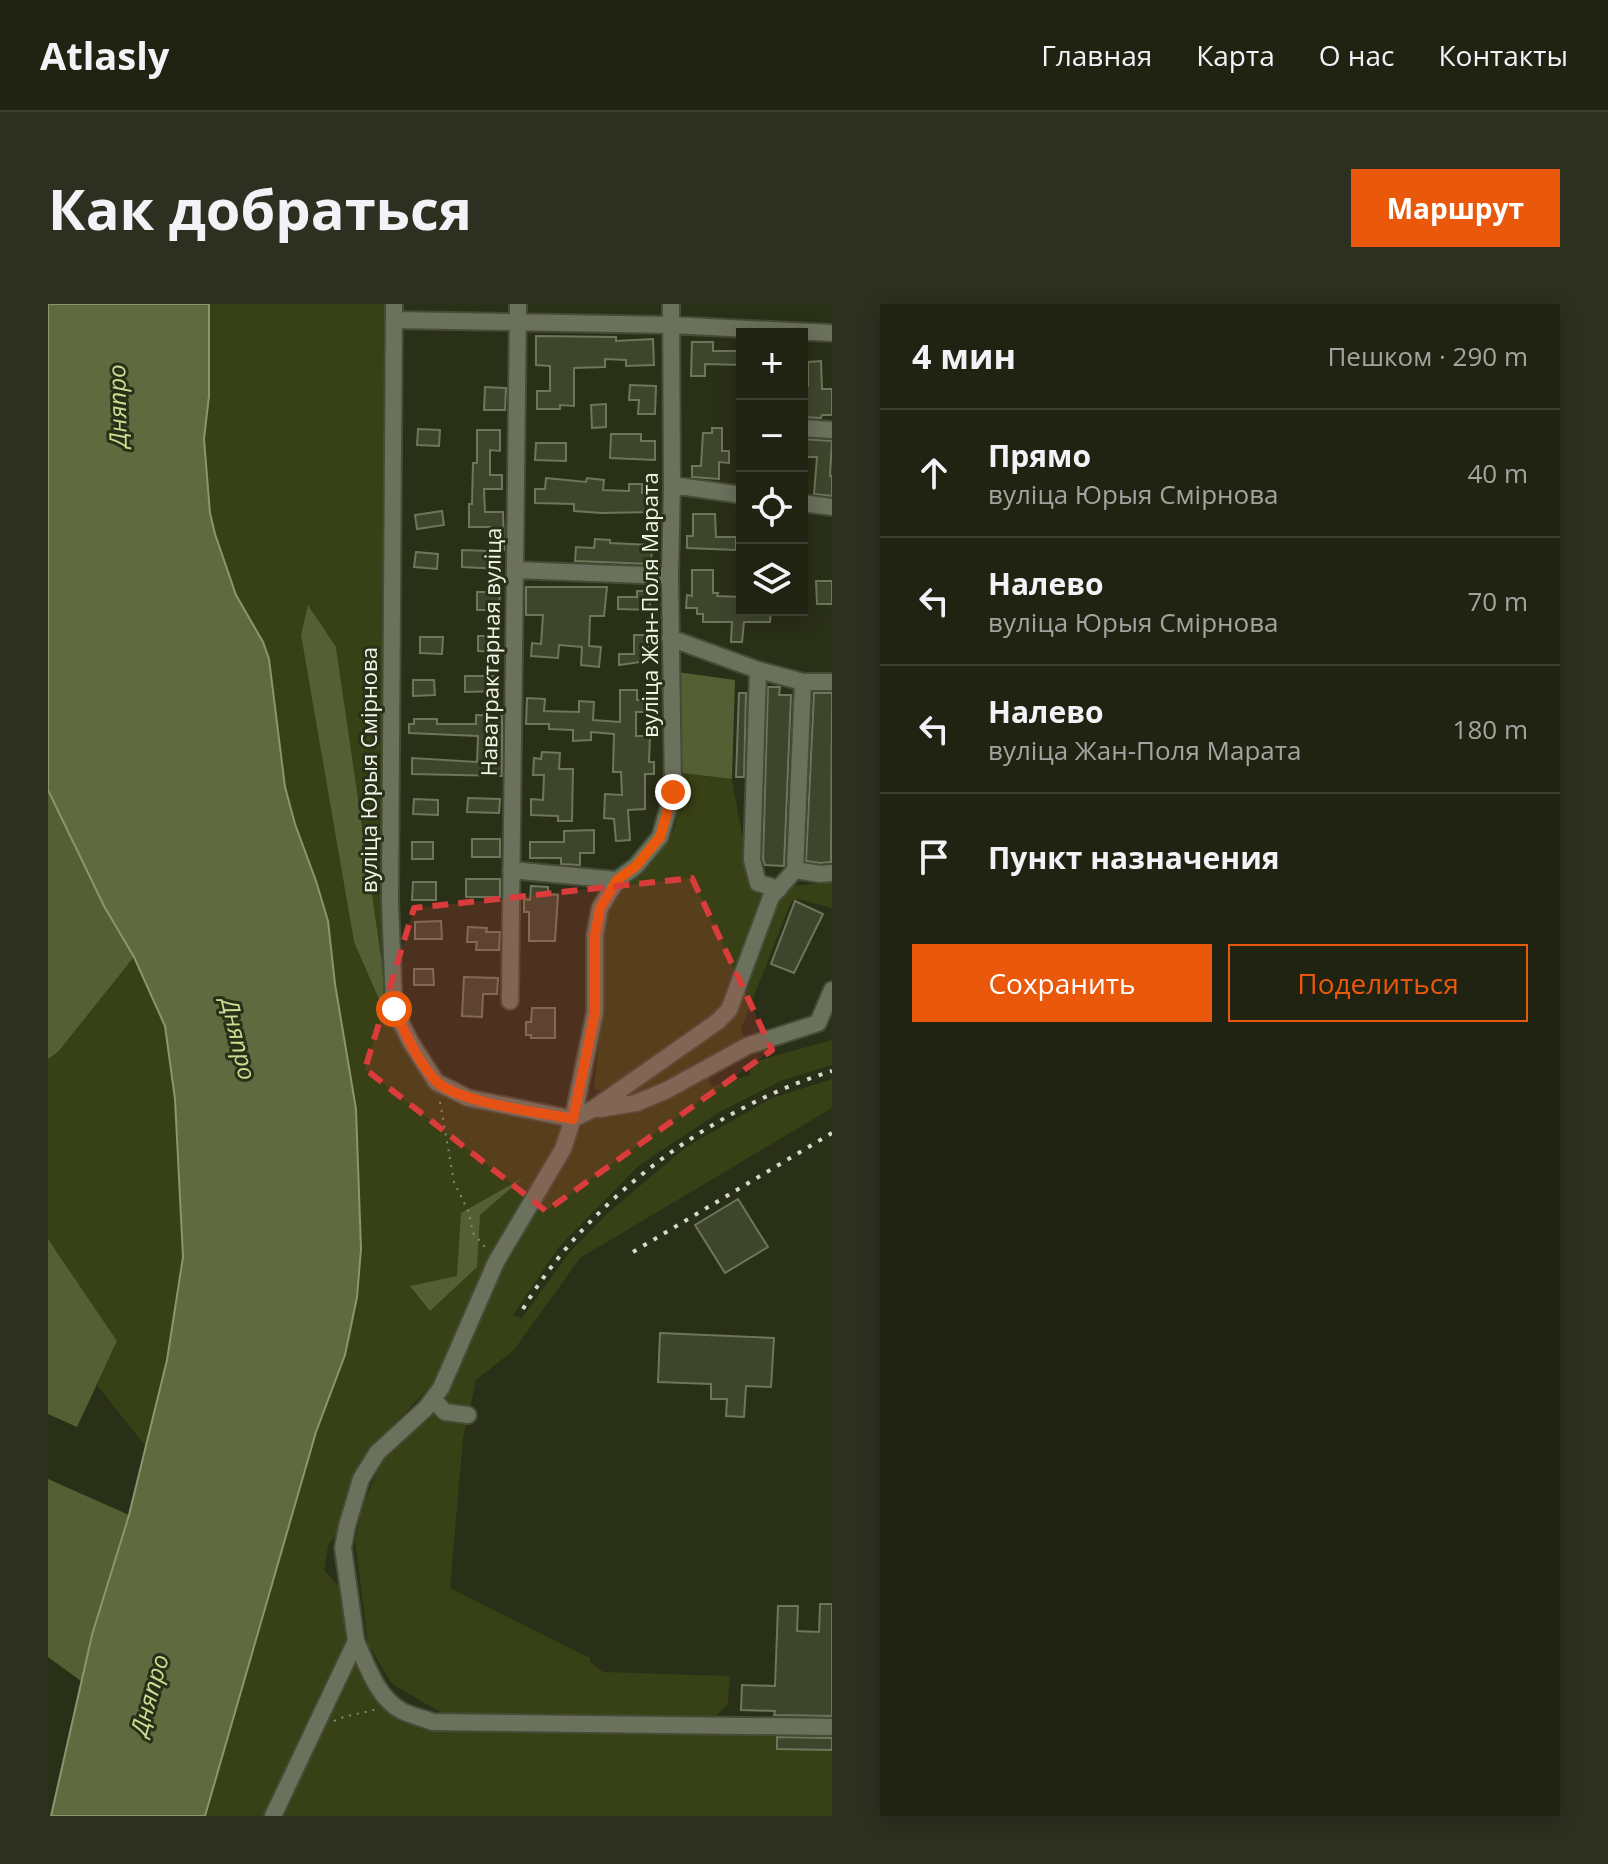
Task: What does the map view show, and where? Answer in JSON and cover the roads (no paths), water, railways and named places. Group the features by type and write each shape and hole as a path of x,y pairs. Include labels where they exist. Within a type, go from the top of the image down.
{"street":[{"name":"вуліца Жан-Поля Марата","path":"671,304 673,792 660,837 636,866 617,880 600,908 595,935 595,1012 573,1119 563,1149 496,1262 441,1388 377,1453 361,1479 343,1548 356,1641 373,1678 389,1702 402,1711 433,1722 484,1724 832,1727"},
{"path":"394,312 518,312 670,325 832,333"},
{"name":"вуліца Юрыя Смірнова","path":"394,312 390,885 394,1009 436,1082 468,1098 573,1119"},
{"name":"Наватрактарная вуліца","path":"510,1001 518,312"},
{"path":"808,428 832,430"},
{"path":"672,485 736,494"},
{"path":"808,504 832,507"},
{"path":"515,570 670,576"},
{"path":"670,638 758,670 803,682 832,682"},
{"path":"758,670 752,860 758,883 779,889"},
{"path":"573,1119 593,1109 717,1022 729,1010 771,897 795,870 803,682"},
{"path":"511,870 617,880"},
{"path":"795,870 832,873"},
{"path":"593,1109 636,1103 667,1090 747,1046 818,1023 832,990"},
{"path":"433,1399 445,1412 468,1415"},
{"path":"273,1816 356,1641"}],"water":[{"name":"Дняпро","path":"48,304 209,304 209,396 204,439 210,513 236,595 263,642 269,659 285,787 328,921 356,1109 361,1249 357,1297 345,1355 316,1432 205,1816 51,1816 92,1635 129,1515 167,1360 183,1257 175,1099 165,1026 134,957 104,906 48,790"}],"railway":[{"path":"523,1309 581,1231 656,1163 742,1108 832,1071"},
{"path":"633,1252 832,1133"}]}
